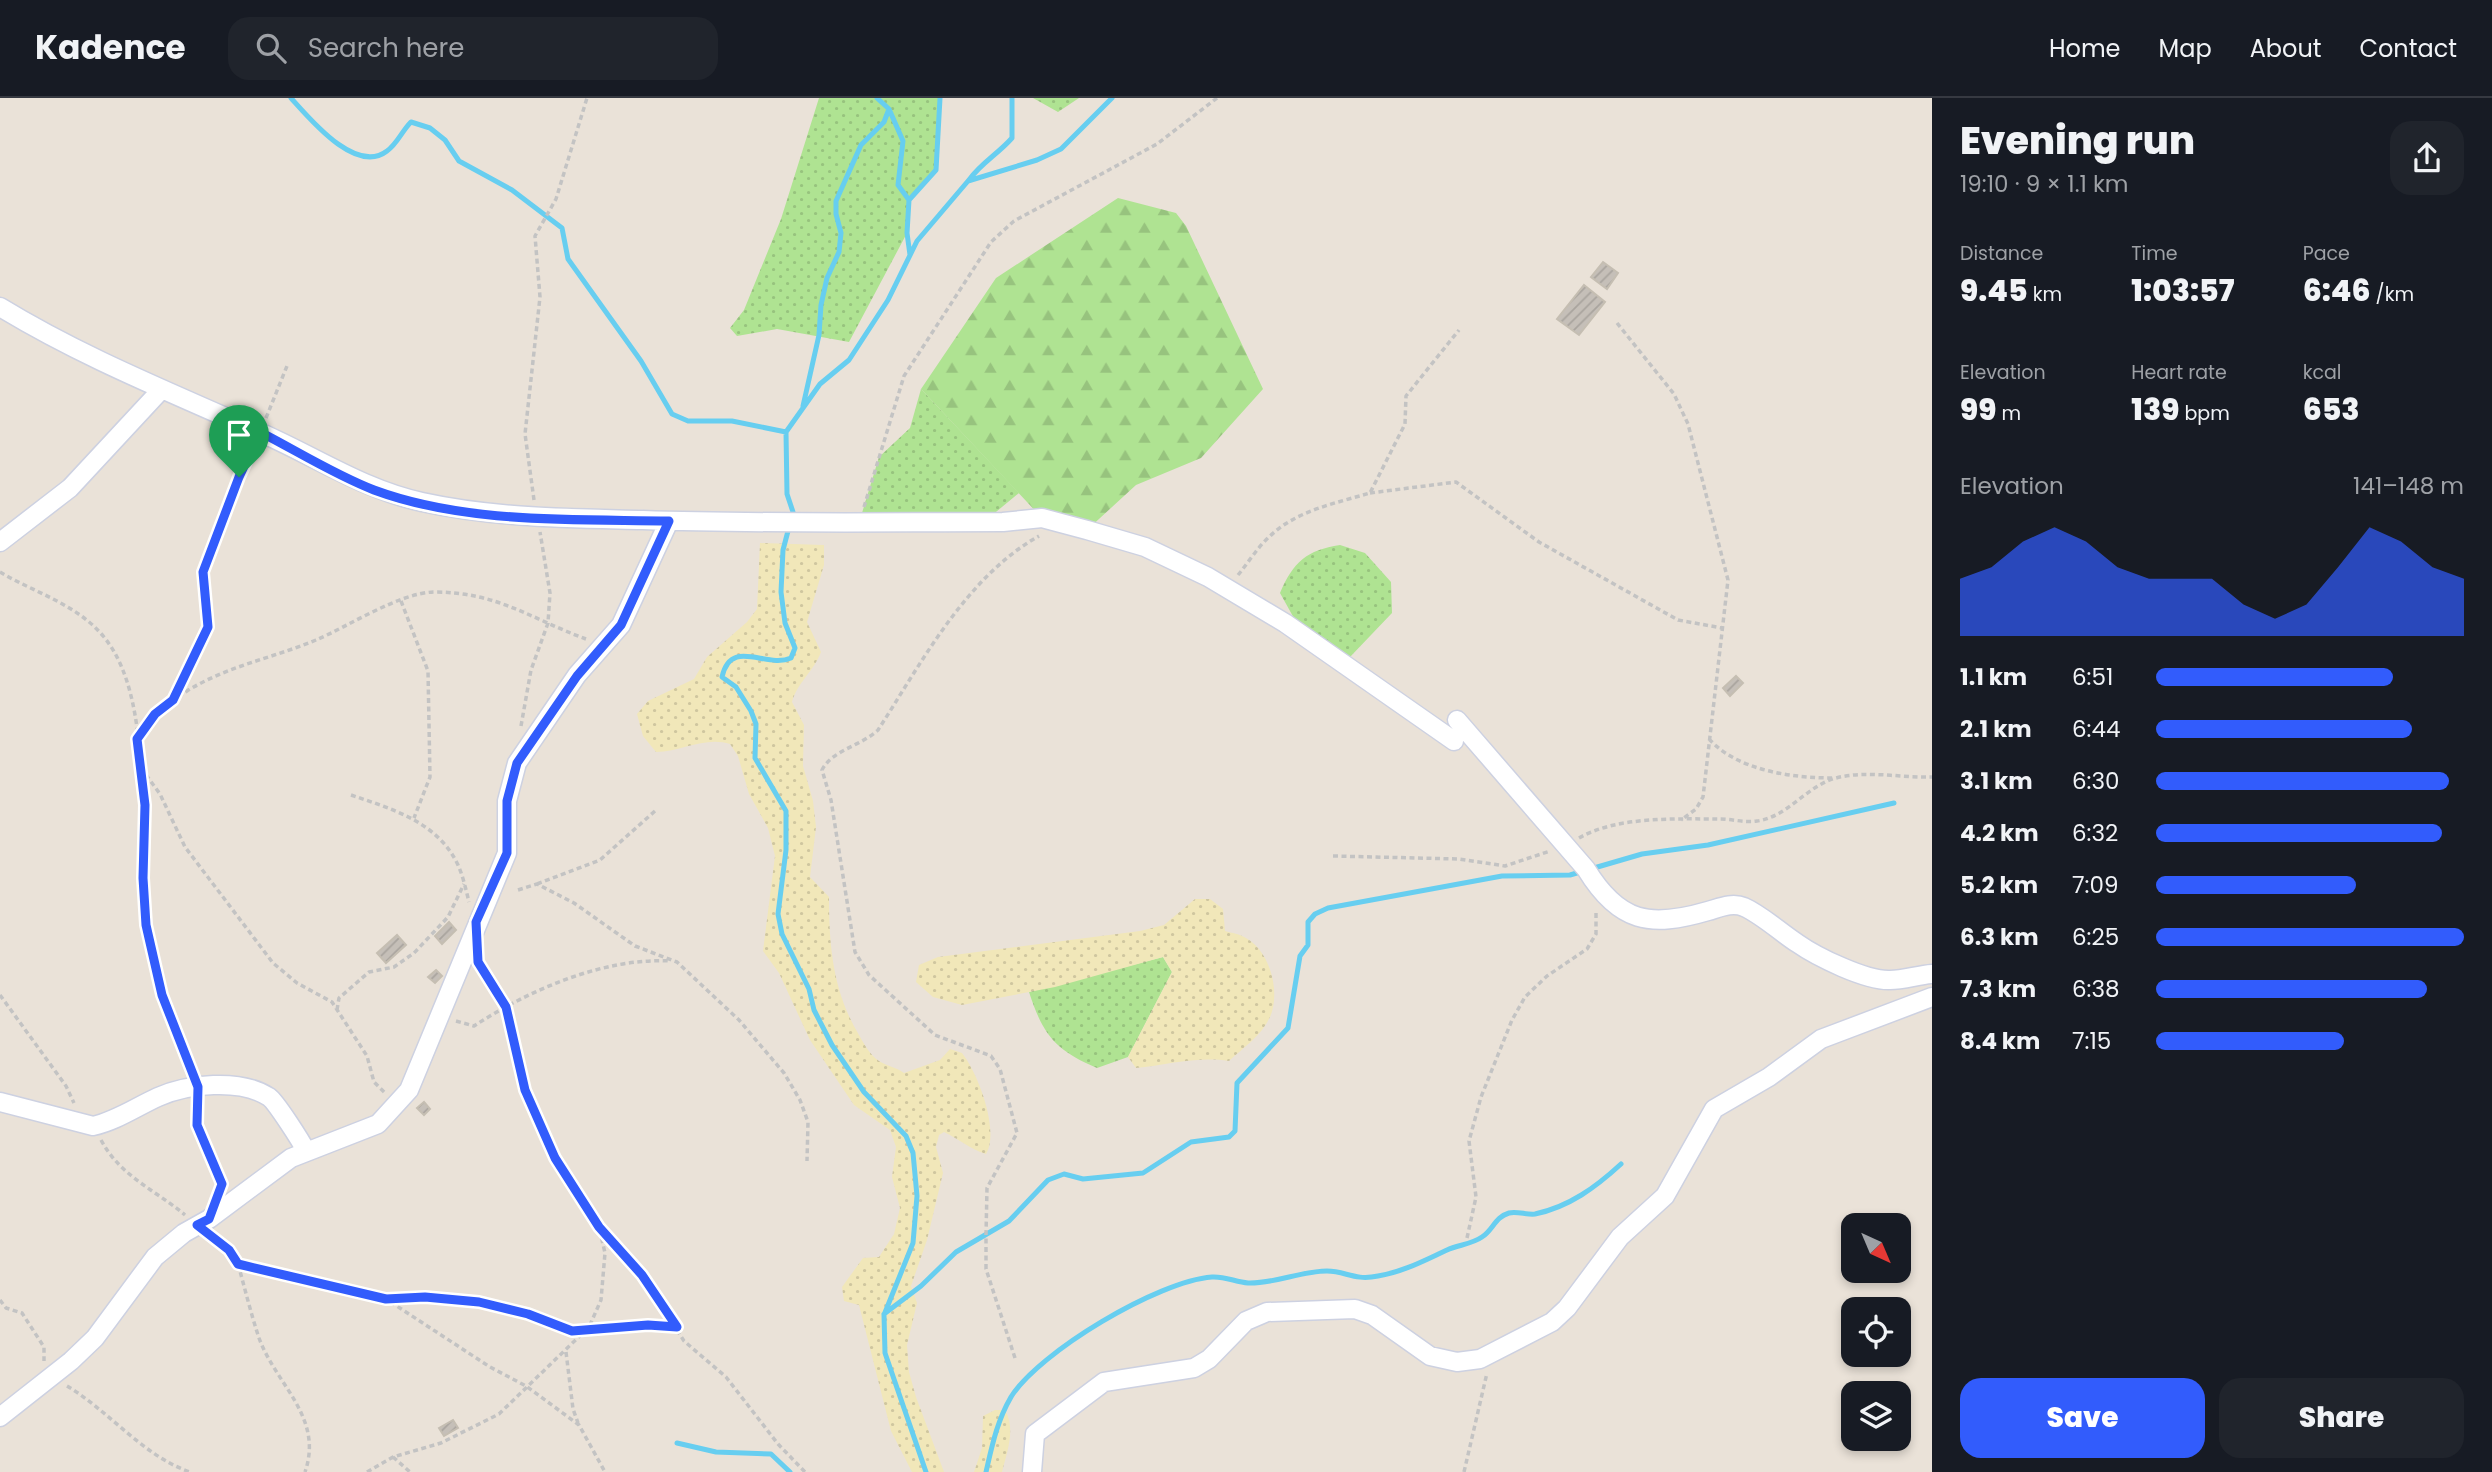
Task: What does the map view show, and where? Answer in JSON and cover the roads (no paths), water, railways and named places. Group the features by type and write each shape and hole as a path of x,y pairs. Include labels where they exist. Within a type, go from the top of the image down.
{"street":[{"path":"0,307 50,338 161,390 260,432 374,490 466,511 537,517 765,523 1003,522 1042,518 1145,547 1227,588 1285,623 1454,741"},
{"path":"0,541 70,488 161,390"},
{"path":"0,1417 95,1338 155,1257 290,1158 378,1124 409,1090 441,1017 476,922 507,853 507,801 517,763 570,685 621,625 669,521"},
{"path":"1457,720 1586,869 1597,887 1625,912 1645,921 1678,920 1729,905 1743,907 1806,950 1870,978 1890,981 1932,974"},
{"path":"1032,1472 1035,1434 1104,1382 1194,1368 1209,1359 1246,1321 1267,1312 1355,1309 1372,1315 1430,1356 1457,1362 1480,1359 1552,1322 1567,1308 1620,1237 1665,1196 1714,1109 1769,1077 1821,1039 1924,1000 1932,987"},
{"path":"0,1102 93,1126 106,1123 161,1096 198,1087 240,1088 270,1098 306,1151"}],"waterway":[{"path":"291,98 334,141 362,156 375,156 387,151 411,122 430,128 445,140 459,161 512,190 562,228 568,259 641,361 672,414 688,421 732,421 786,432"},
{"path":"803,406 819,335 821,305 827,278 839,252 841,233 836,201 861,145 884,122 889,109 877,98"},
{"path":"910,255 907,233 909,200 936,170 940,98"},
{"path":"969,180 1012,138 1012,98"},
{"path":"926,1472 885,1353 884,1315 913,1243 917,1196 913,1153 906,1136 864,1092 832,1045 782,934 778,914 786,850 786,811 755,758 756,724 751,711 736,687 722,677 733,659 741,656 781,660 791,658 795,648 785,623 781,592 783,550 793,512 787,494 786,432 820,384 849,360 888,300 917,241 968,181 1037,160 1061,149 1112,98"},
{"path":"889,109 903,141 898,185 909,200"},
{"path":"884,1314 921,1286 956,1252 1009,1221 1048,1180 1064,1174 1083,1179 1143,1173 1191,1142 1229,1137 1235,1131 1237,1083 1288,1028 1300,956 1308,945 1308,922 1315,914 1328,908 1502,876 1570,875 1642,854 1708,845 1894,803"},
{"path":"986,1472 1002,1415 1011,1397 1025,1379 1073,1340 1132,1305 1189,1281 1212,1277 1258,1283 1317,1272 1334,1271 1356,1277 1396,1272 1478,1239 1504,1215 1535,1214 1571,1201 1602,1181 1621,1164"},
{"path":"677,1443 716,1452 771,1454 790,1472"}]}
